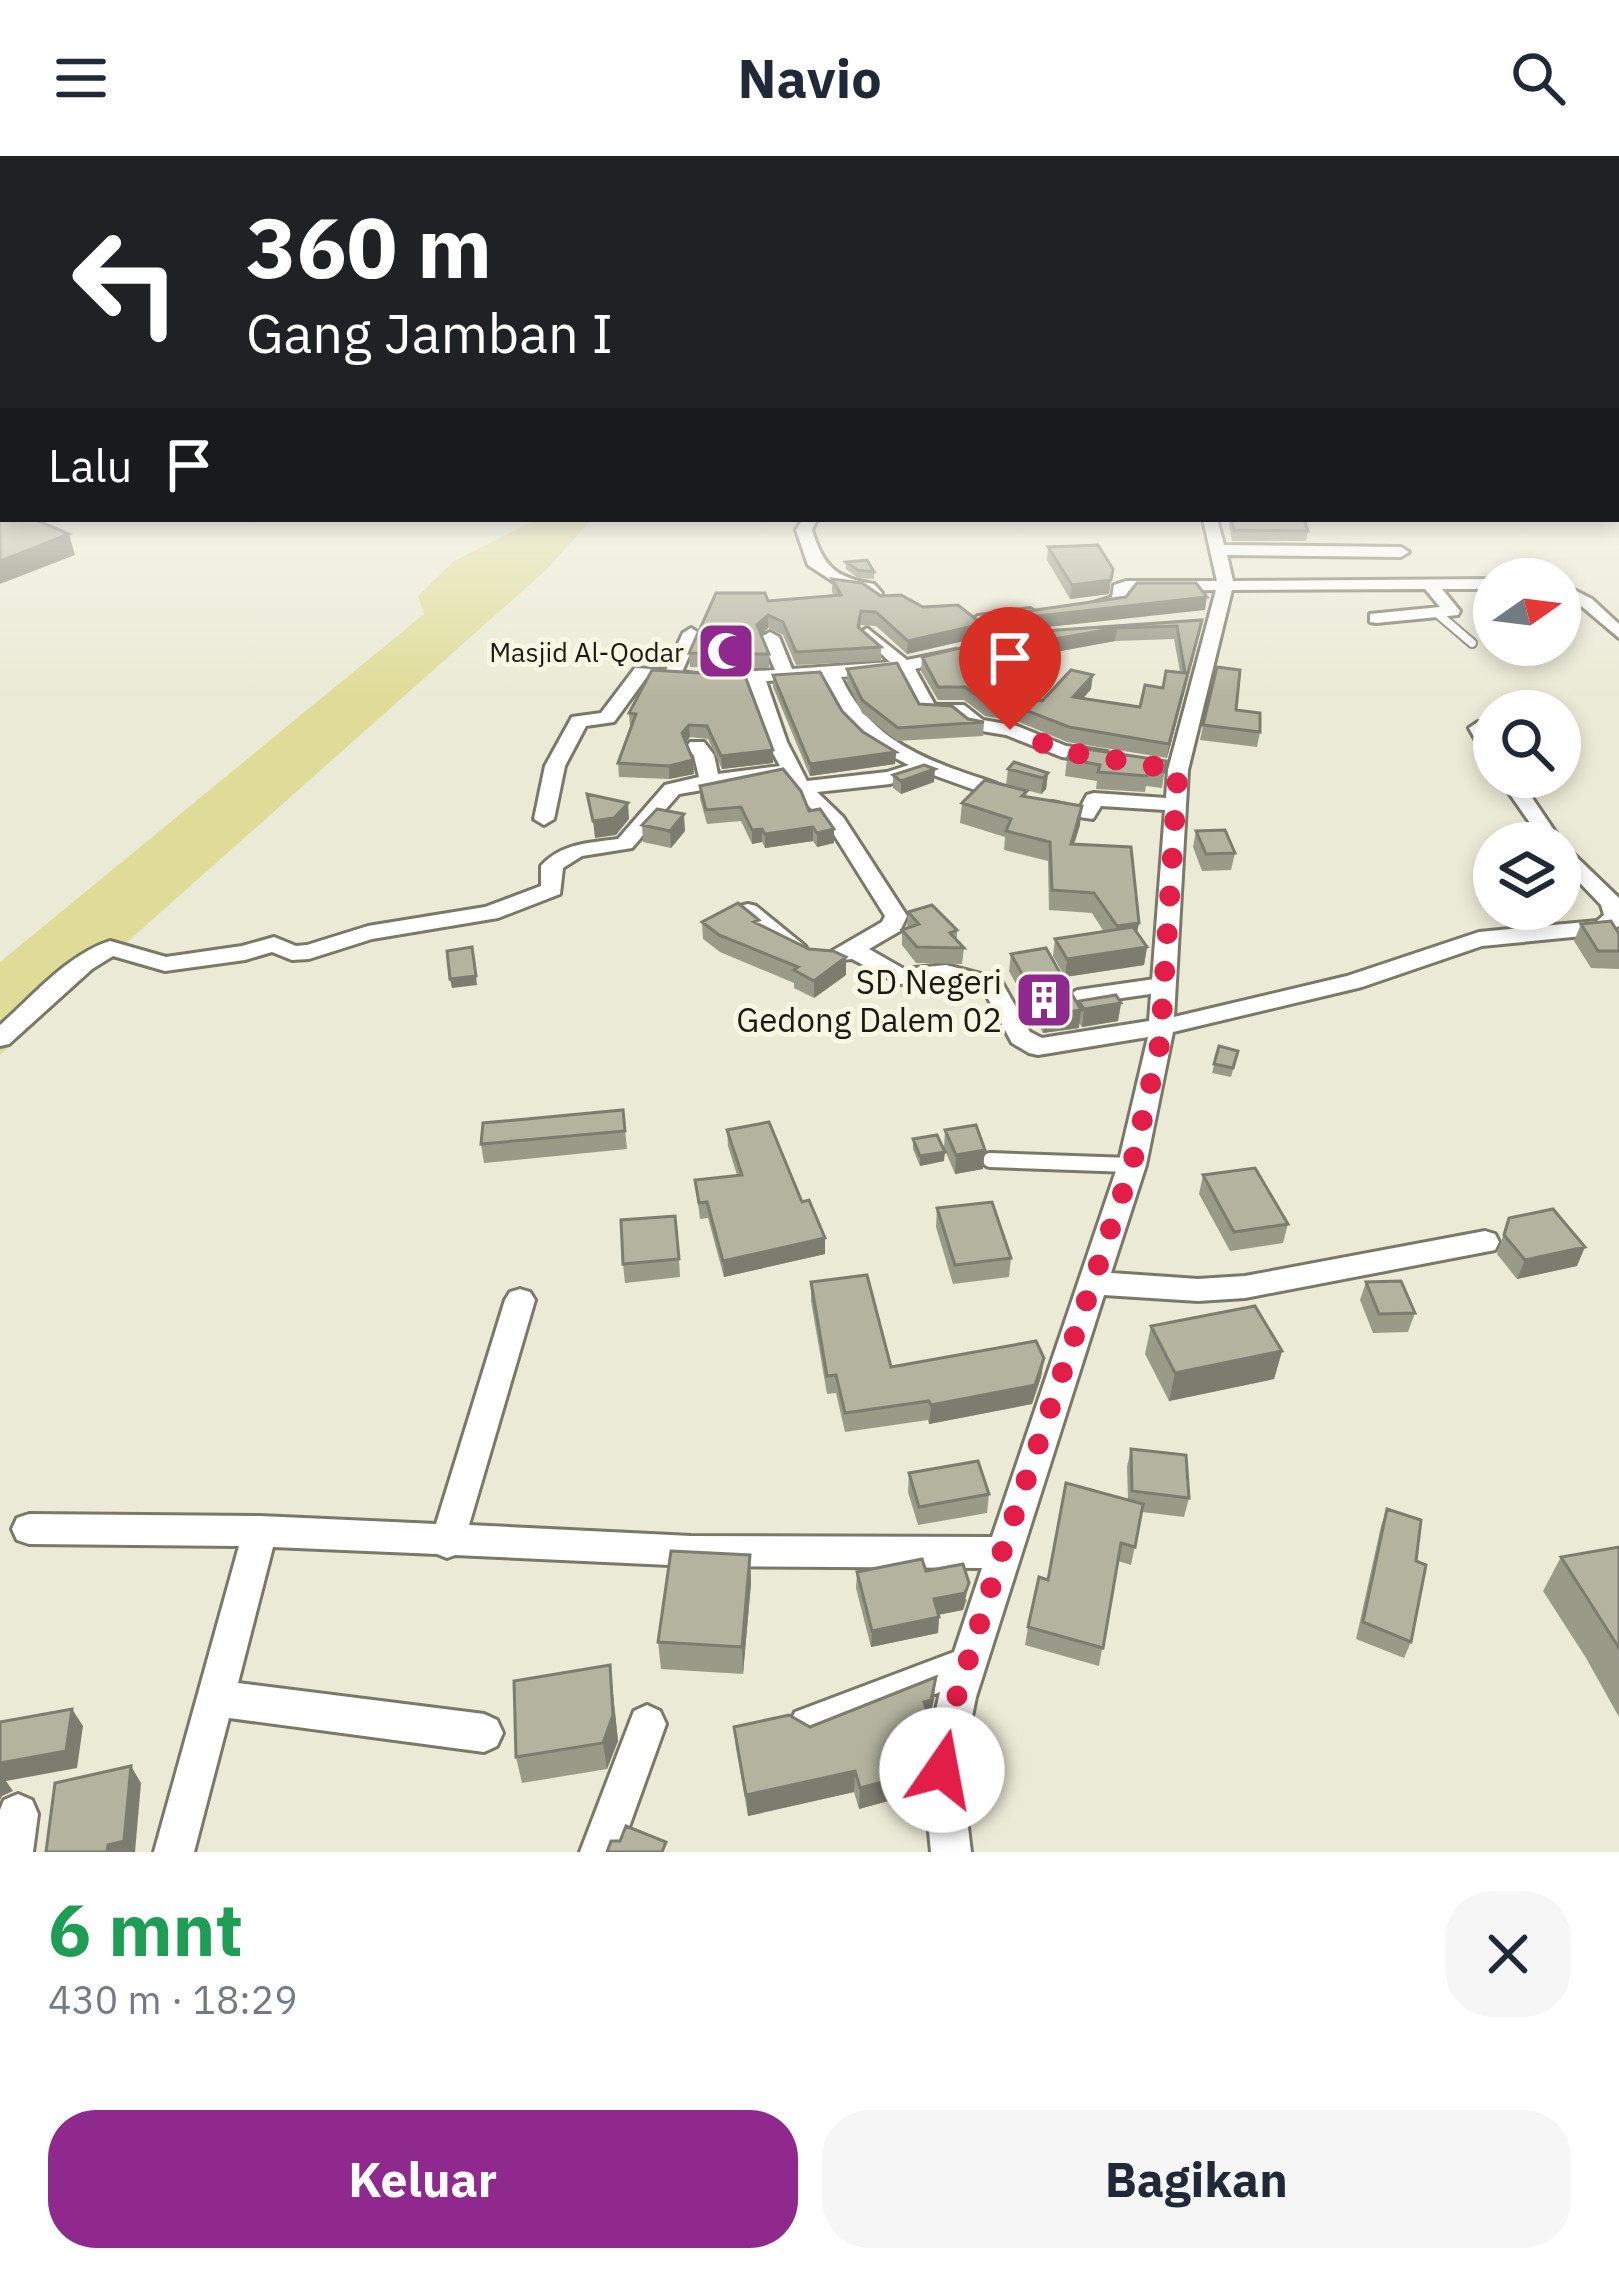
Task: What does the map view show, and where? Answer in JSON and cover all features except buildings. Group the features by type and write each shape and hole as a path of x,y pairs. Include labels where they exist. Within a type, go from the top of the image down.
{"street":[{"path":"807,539 814,562 852,587 868,587 880,600 897,599"},
{"path":"951,1852 942,1770 968,1664 1132,1165 1163,1027 1174,805 1168,769 1202,622 1226,583 1215,539"},
{"path":"1217,550 1401,552"},
{"path":"1376,618 1438,614 1454,607 1428,583"},
{"path":"1083,607 1120,601 1124,586 1473,584"},
{"path":"1581,599 1619,633"},
{"path":"963,610 999,642"},
{"path":"978,621 1041,613"},
{"path":"672,676 691,633"},
{"path":"867,633 904,668 929,711 956,709 977,725 1010,730 1054,749 1114,762"},
{"path":"770,637 786,675"},
{"path":"544,818 555,766 579,722 608,718 641,672 721,680 831,675 904,668 968,649"},
{"path":"831,675 856,725 924,766 1023,801 1086,815 1094,799 1174,805"},
{"path":"748,911 818,961 852,950 892,926 896,916 836,821 796,779 777,742 756,676"},
{"path":"697,746 704,754 710,782"},
{"path":"0,1038 84,964 110,948 165,964 274,944 298,954 368,933 445,924 530,902 551,891 552,866 558,859 574,851 625,844 672,789 710,782 890,778 924,766"},
{"path":"1581,871 1611,903 1616,917 1603,927 1581,929"},
{"path":"852,950 900,977 946,972 992,984 1021,1037 1034,1047 1163,1027 1354,982 1478,939 1572,930"},
{"path":"1091,1283 1198,1289 1245,1286 1485,1242"},
{"path":"447,1543 520,1300"},
{"path":"29,1529 260,1531 447,1543 1002,1552"},
{"path":"174,1852 260,1531"},
{"path":"808,1725 968,1664"},
{"path":"213,1698 484,1732"},
{"path":"600,1852 647,1724"}],"lane":[{"path":"1438,614 1472,643"},
{"path":"1079,997 1163,986"},
{"path":"990,1160 1132,1165"}],"shaded area":[{"path":"497,539 574,539 546,570 0,1055 0,962 424,614 418,596 454,561"}],"place":[{"name":"Masjid Al-Qodar","path":"726,651"},
{"name":"SD Negeri Gedong Dalem 02","path":"1044,1000"}],"route":[{"path":"942,1770 957,1696 1002,1552 1132,1165 1163,1027 1178,770 1062,751 1010,730"}]}
